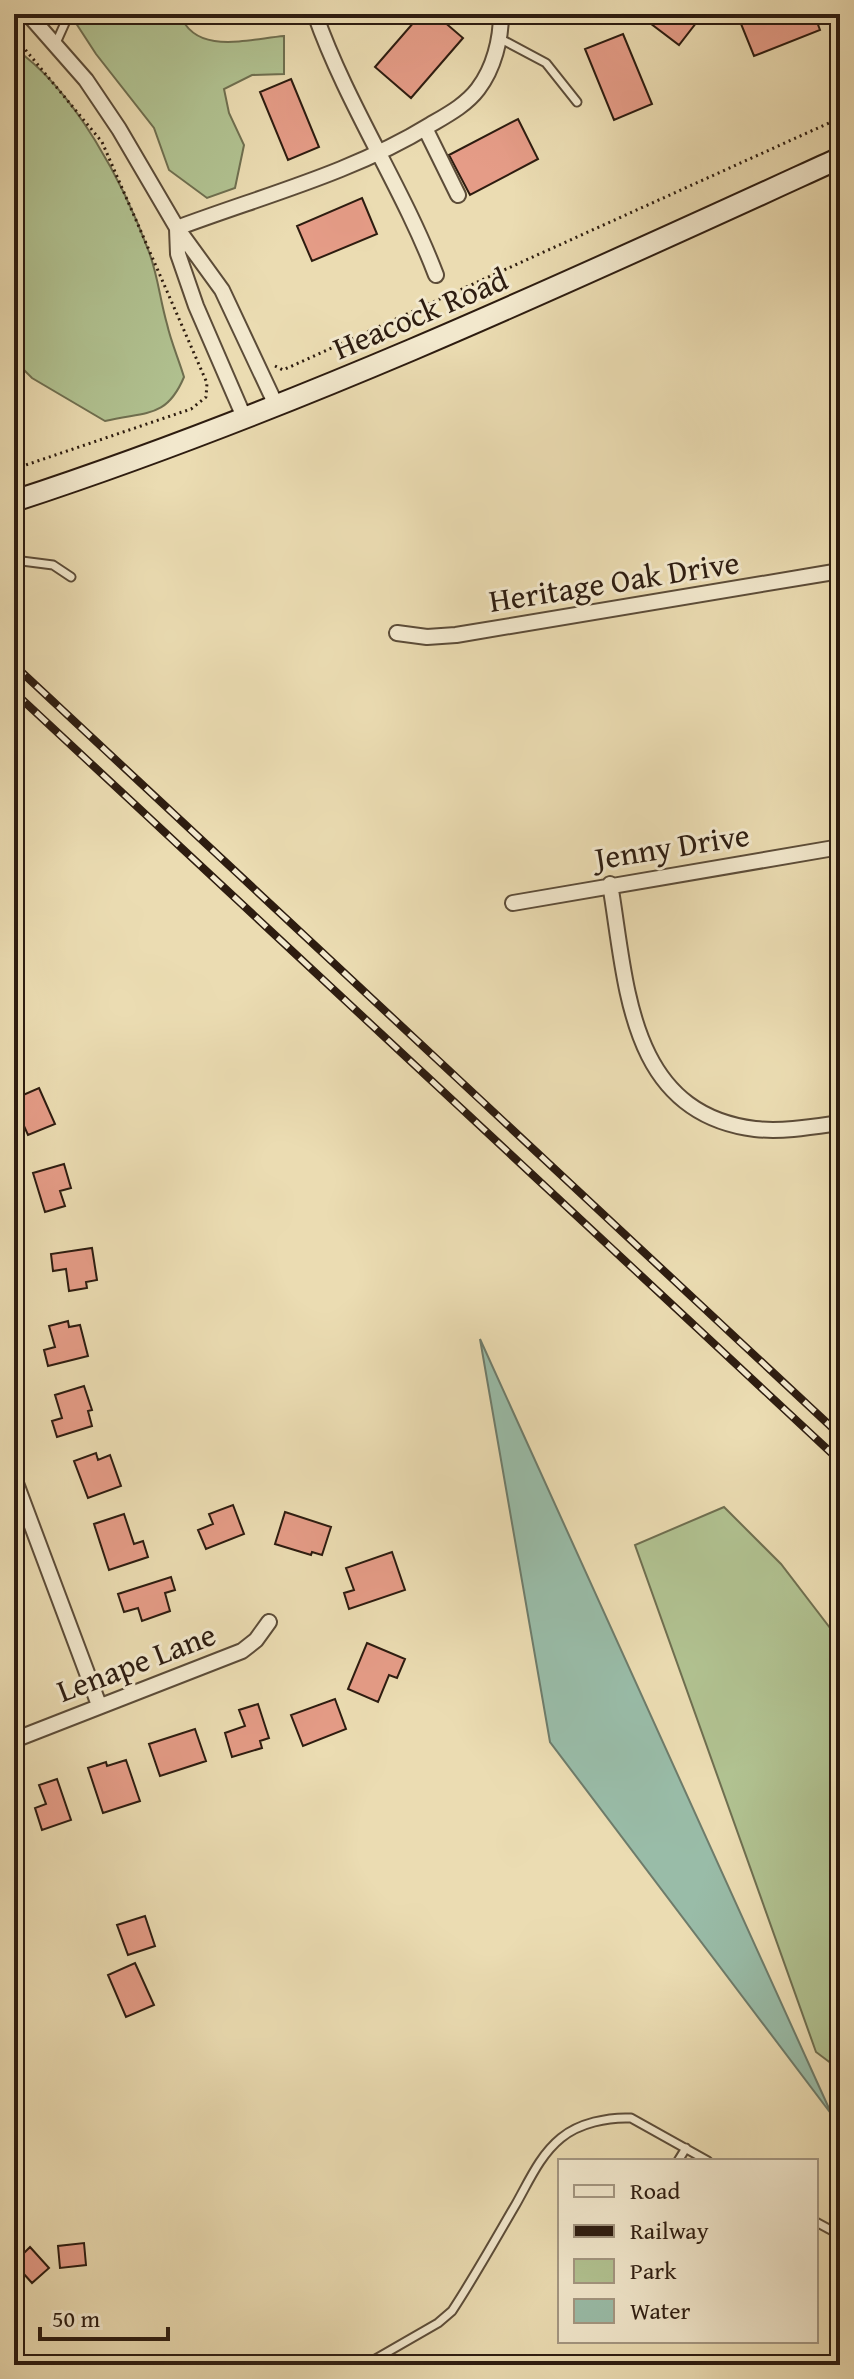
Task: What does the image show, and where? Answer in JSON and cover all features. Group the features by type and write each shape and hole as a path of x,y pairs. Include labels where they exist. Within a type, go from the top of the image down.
{"main road":[{"name":"Heacock Road","path":"14,501 165,449 276,405 535,297 840,158"}],"street":[{"path":"28,14 86,80 119,129 177,228 222,290 276,405"},
{"path":"315,14 377,154 424,243 436,275"},
{"path":"177,228 259,197 313,181 377,154 455,110 480,86 493,61 501,14"},
{"path":"425,128 458,195"},
{"path":"177,228 178,254 196,306 244,417"},
{"name":"Heritage Oak Drive","path":"397,633 427,637 456,635 840,571"},
{"name":"Jenny Drive","path":"513,903 840,847"},
{"path":"610,884 634,1023 649,1060 675,1093 713,1117 755,1129 785,1130 840,1123"},
{"path":"14,1478 99,1705"},
{"name":"Lenape Lane","path":"14,1740 242,1651 256,1640 269,1622"}],"lane":[{"path":"56,43 69,14"},
{"path":"499,38 546,63 577,102"},
{"path":"14,560 53,565 71,577"},
{"path":"365,2365 438,2323 452,2311 540,2161 562,2137 583,2126 618,2117 631,2118 705,2159"},
{"path":"679,2159 686,2148"},
{"path":"818,2223 840,2235"}],"path":[{"path":"14,36 102,142 207,383 206,397 191,409 14,469"},
{"path":"267,362 283,370 840,118"}],"green space":[{"path":"70,14 180,14 187,27 198,36 224,42 284,36 284,74 252,75 224,89 229,113 244,145 235,188 207,198 169,170 154,128 96,54"},
{"path":"14,48 36,66 77,113 95,140 139,225 155,270 169,331 184,377 170,401 152,411 105,421 32,378 14,360"},
{"path":"724,1507 781,1564 840,1641 840,2070 816,2052 635,1545"}],"water":[{"path":"480,1339 832,2115 550,1742"}],"building":[{"path":"421,14 435,14 463,38 411,98 375,67"},
{"path":"638,14 703,14 679,45"},
{"path":"737,14 814,14 820,30 754,56"},
{"path":"623,34 652,104 614,120 585,49"},
{"path":"291,79 319,147 288,160 260,92"},
{"path":"518,119 538,159 470,195 449,155"},
{"path":"362,198 377,234 312,261 297,226"},
{"path":"39,1088 55,1124 28,1135 20,1117 14,1120 14,1099"},
{"path":"64,1164 71,1188 60,1191 65,1206 45,1212 33,1173"},
{"path":"92,1248 97,1280 86,1282 87,1288 69,1291 66,1269 53,1271 51,1254"},
{"path":"68,1321 69,1327 80,1325 88,1356 48,1366 44,1350 55,1347 49,1326"},
{"path":"84,1386 92,1410 88,1411 92,1426 57,1437 52,1421 62,1418 55,1395"},
{"path":"96,1453 98,1460 110,1455 121,1486 88,1498 74,1461"},
{"path":"233,1505 244,1534 206,1549 198,1530 213,1524 209,1514"},
{"path":"285,1512 331,1527 322,1555 312,1552 311,1555 275,1544"},
{"path":"124,1514 134,1544 143,1541 148,1557 109,1570 94,1524"},
{"path":"392,1552 405,1590 349,1609 344,1593 354,1590 346,1568"},
{"path":"171,1577 175,1590 165,1593 170,1611 142,1621 138,1608 124,1612 118,1594"},
{"path":"367,1643 405,1659 397,1678 389,1675 378,1702 348,1689"},
{"path":"335,1699 346,1729 303,1746 291,1715"},
{"path":"258,1704 269,1738 260,1741 262,1748 232,1757 225,1733 245,1726 239,1710"},
{"path":"195,1729 206,1761 160,1776 149,1744"},
{"path":"126,1760 140,1801 103,1813 88,1768"},
{"path":"57,1779 71,1820 42,1830 35,1808 46,1804 39,1785"},
{"path":"145,1916 155,1946 128,1955 117,1925"},
{"path":"135,1963 154,2005 126,2017 108,1975"},
{"path":"84,2243 86,2265 60,2268 58,2246"},
{"path":"30,2247 49,2268 32,2283 14,2263"}],"railway":[{"path":"14,665 840,1435"},
{"path":"14,692 840,1461"}]}
